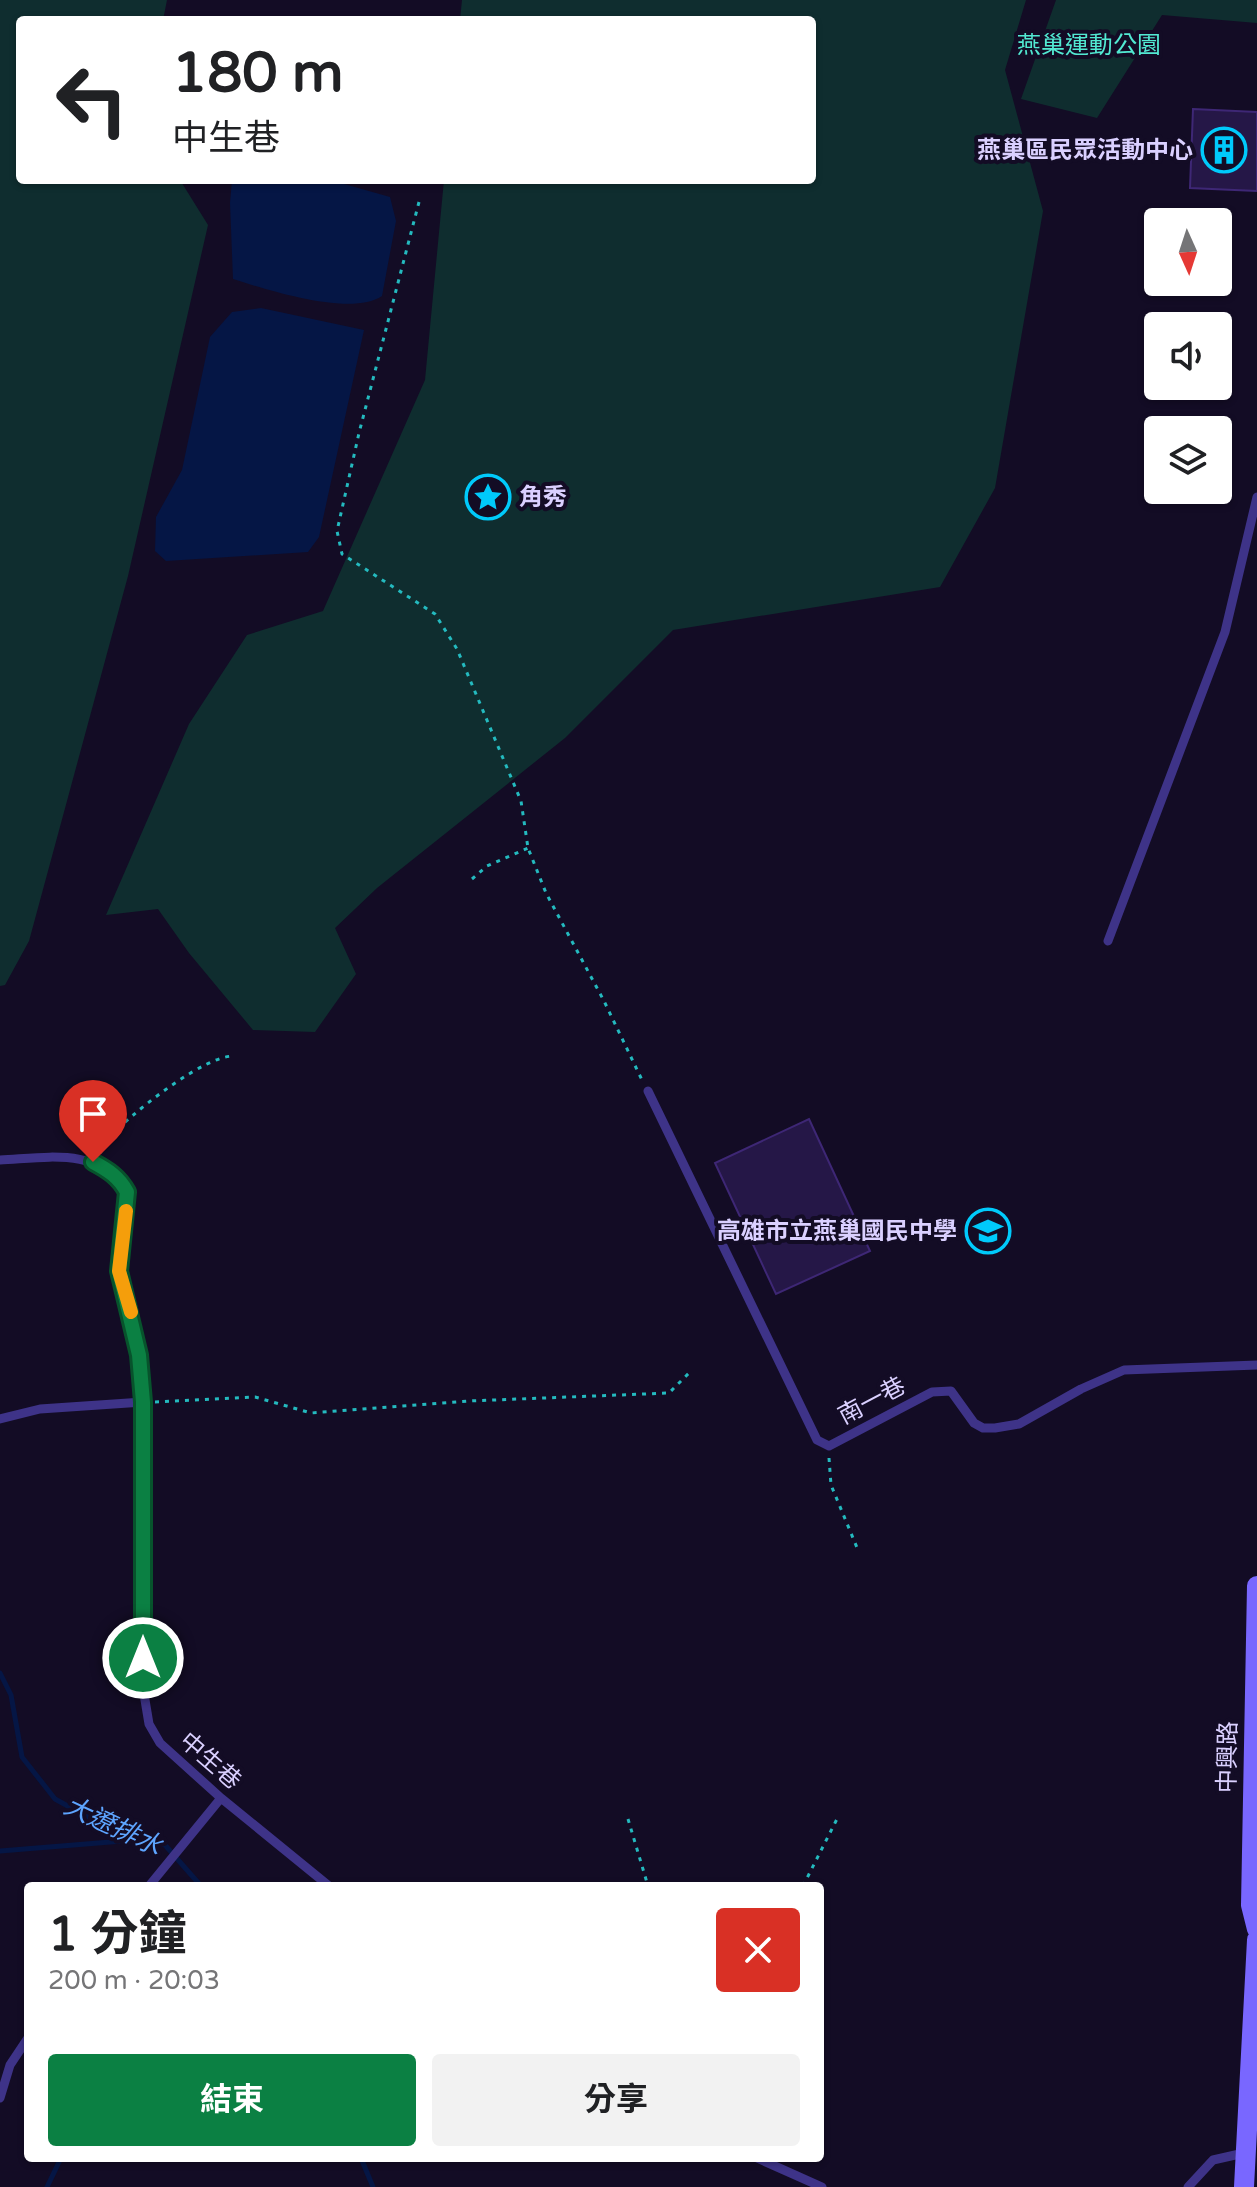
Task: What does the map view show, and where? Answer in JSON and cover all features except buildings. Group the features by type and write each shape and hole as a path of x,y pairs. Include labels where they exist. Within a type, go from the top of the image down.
{"main road":[{"name":"中興路","path":"1257,1586 1254,1905 1257,1929"},
{"path":"1244,2187 1257,1940"}],"lane":[{"path":"1108,941 1225,632 1257,497"},
{"name":"南一巷","path":"648,1091 817,1440 829,1446 932,1392 951,1391 974,1423 983,1428 995,1428 1019,1424 1081,1389 1124,1370 1257,1365"},
{"path":"0,1160 74,1157 93,1162"},
{"name":"中生巷","path":"93,1162 110,1171 127,1192 119,1271 139,1355 143,1402 143,1688 149,1724 160,1743 221,1798 324,1882"},
{"path":"0,1419 40,1409 143,1402"},
{"path":"152,1882 221,1798"},
{"path":"0,2098 10,2065 24,2044"},
{"path":"1188,2187 1213,2160 1246,2152"},
{"path":"766,2162 822,2187"}],"path":[{"path":"419,202 337,531 342,554 435,614 457,649 521,801 528,848 546,893 648,1091"},
{"path":"472,879 487,866 528,848"},
{"path":"93,1162 122,1125 189,1074 219,1056 233,1056"},
{"path":"143,1402 255,1397 311,1413 469,1401 669,1393 691,1371"},
{"path":"829,1446 831,1485 858,1550"},
{"path":"805,1882 838,1817"},
{"path":"628,1819 647,1882"}],"green space":[{"path":"0,0 167,0 164,16 16,16 16,184 182,184 208,225 128,576 29,941 5,985 0,986"},
{"path":"462,0 1026,0 1005,70 1043,211 995,488 940,587 673,630 565,738 377,888 335,928 356,974 315,1032 253,1030 189,953 158,909 106,915 189,724 247,635 323,611 425,380 444,184 816,184 816,16 460,16"},
{"name":"燕巢運動公園","path":"1056,0 1257,0 1257,23 1162,15 1097,118 1021,99"}],"water":[{"path":"232,184 344,184 390,197 396,221 382,296 368,302 330,303 287,295 233,279"},
{"path":"261,308 364,330 319,537 308,552 166,561 155,551 156,517 182,470 210,337 232,312"}],"waterway":[{"name":"大遼排水","path":"0,1673 11,1695 22,1757 55,1799 117,1833 165,1845 197,1882"},
{"path":"0,1851 135,1840"},
{"path":"47,2187 59,2162"},
{"name":"大遼排水","path":"363,2162 373,2187"}],"slow traffic":[{"path":"126,1211 119,1271 131,1312"}],"place":[{"name":"燕巢區民眾活動中心","path":"1224,150"},
{"name":"角秀","path":"488,497"},
{"name":"高雄市立燕巢國民中學","path":"988,1231"}],"route":[{"path":"93,1162 110,1171 127,1192 119,1271 133,1321 143,1402 143,1658"}]}
